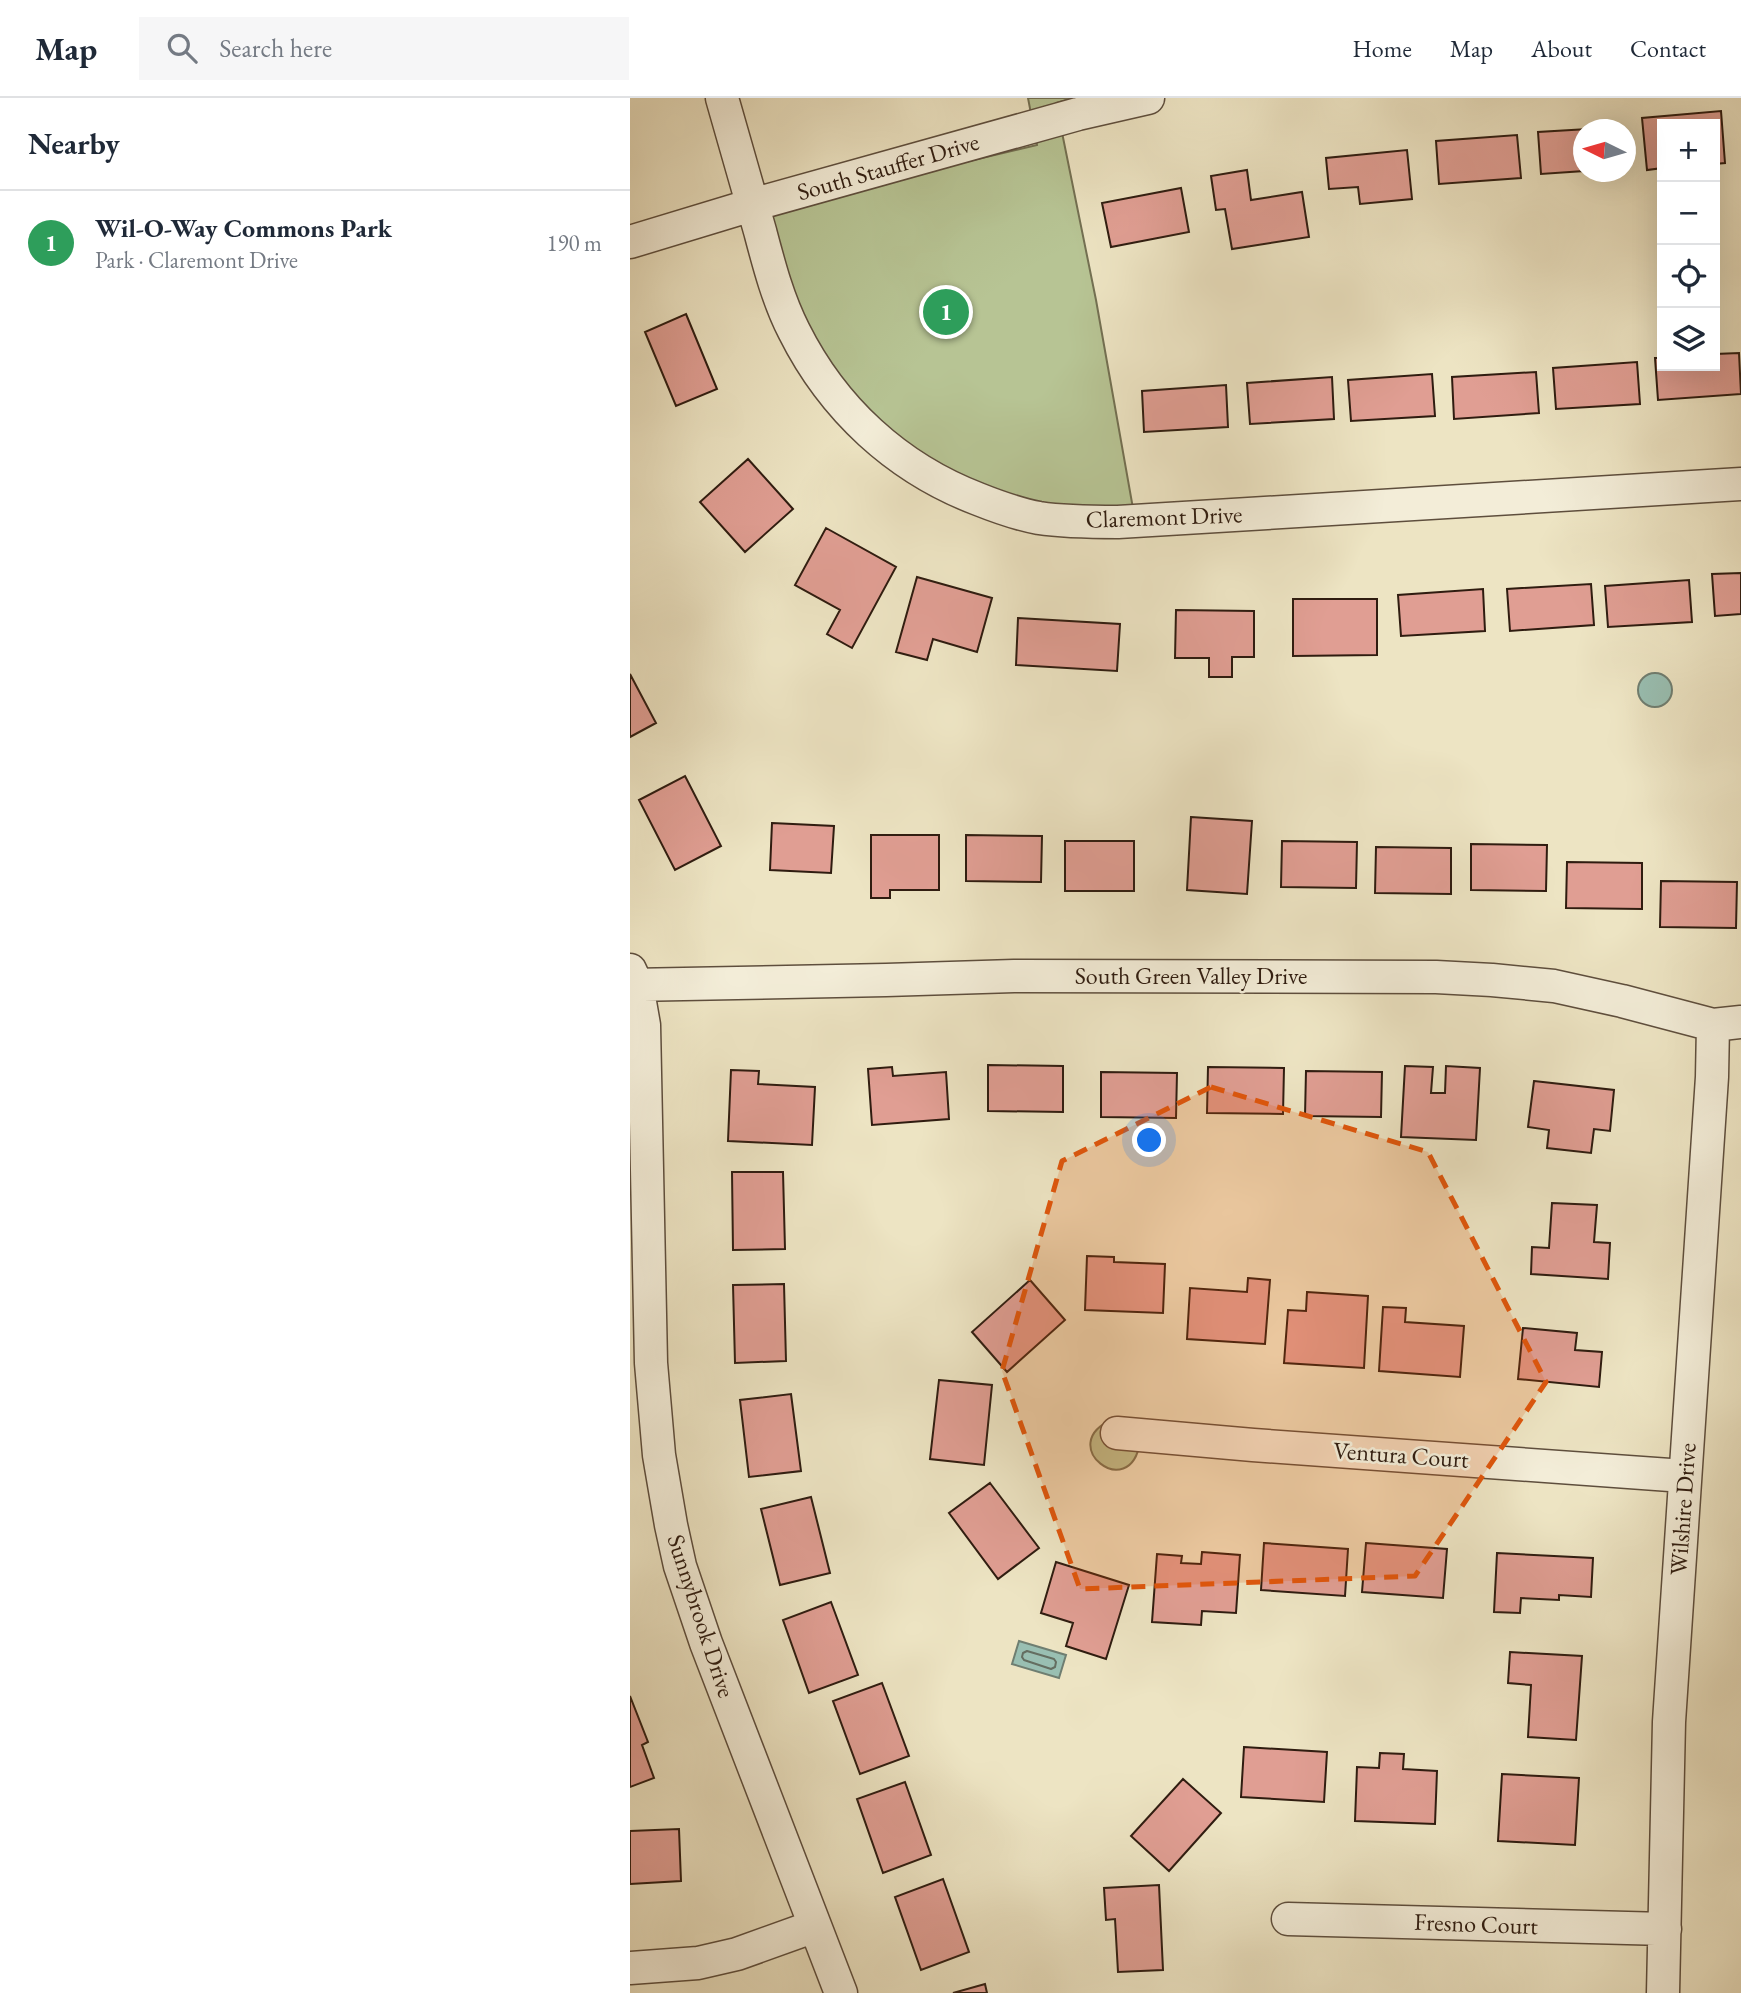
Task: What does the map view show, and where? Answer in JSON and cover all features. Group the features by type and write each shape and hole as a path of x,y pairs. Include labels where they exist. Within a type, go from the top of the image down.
{"street":[{"name":"Claremont Drive","path":"722,98 775,285 793,331 822,379 865,429 895,455 958,492 1006,510 1039,518 1118,522 1741,484"},
{"name":"South Stauffer Drive","path":"630,242 1078,114 1148,98"},
{"name":"South Green Valley Drive","path":"632,980 872,981 1014,976 1436,977 1554,986 1727,1024"},
{"name":"Sunnybrook Drive","path":"632,980 644,1026 651,1363 659,1455 671,1525 680,1566 706,1643 841,1993"},
{"name":"Wilshire Drive","path":"1663,1993 1669,1722 1684,1476 1712,1077 1727,1024"},
{"name":"Ventura Court","path":"1117,1433 1684,1476"},
{"name":"Fresno Court","path":"1288,1919 1665,1929"},
{"path":"630,1968 698,1963 737,1954 815,1926"}],"highlighted area":[{"path":"1211,1087 1428,1152 1546,1382 1415,1576 1080,1589 1002,1371 1062,1161"}],"green space":[{"path":"1028,98 1073,98 1056,103 1096,300 1134,514 1052,513 990,494 885,437 798,324 762,210 1037,145"},
{"path":"1112,1420 1140,1442 1134,1460 1123,1469 1111,1469 1100,1464 1093,1454 1090,1442 1096,1430"}],"water":[{"path":"1655,673 1667,678 1672,690 1667,702 1655,707 1643,702 1638,690 1643,678"},
{"path":"1019,1641 1066,1655 1059,1678 1012,1664"}],"building":[{"path":"1721,111 1725,163 1720,164 1720,119 1657,119 1657,169 1647,170 1642,118"},
{"path":"1573,130 1573,172 1541,174 1538,132"},
{"path":"1517,135 1521,178 1439,184 1436,141"},
{"path":"1407,150 1412,199 1360,204 1358,187 1329,189 1326,158"},
{"path":"1247,170 1251,200 1302,192 1309,237 1232,249 1225,209 1216,210 1211,176"},
{"path":"1181,188 1189,232 1111,247 1102,203"},
{"path":"686,314 717,389 676,406 645,332"},
{"path":"1739,353 1741,394 1658,400 1655,358 1657,371 1720,371 1720,354"},
{"path":"1637,362 1640,404 1556,409 1553,368"},
{"path":"1536,372 1539,413 1454,419 1452,377"},
{"path":"1432,374 1435,416 1351,421 1348,380"},
{"path":"1332,377 1334,419 1250,424 1247,383"},
{"path":"1226,385 1228,427 1144,432 1142,391"},
{"path":"748,459 793,509 745,552 700,502"},
{"path":"826,528 896,567 852,648 827,634 840,610 795,585"},
{"path":"1741,573 1741,614 1715,616 1712,574"},
{"path":"917,577 992,598 977,652 933,639 927,660 896,652"},
{"path":"1689,580 1692,622 1608,627 1605,586"},
{"path":"1591,584 1594,625 1510,631 1507,589"},
{"path":"1483,589 1485,631 1401,636 1398,595"},
{"path":"1293,599 1377,599 1377,655 1293,656"},
{"path":"1176,610 1254,611 1254,657 1232,657 1232,677 1209,677 1209,658 1175,658"},
{"path":"1018,618 1120,624 1117,671 1016,665"},
{"path":"630,674 656,723 630,737"},
{"path":"685,776 721,846 675,870 639,800"},
{"path":"1191,817 1252,821 1247,894 1187,890"},
{"path":"772,823 834,826 831,873 770,870"},
{"path":"871,835 939,835 939,890 890,890 890,898 871,898"},
{"path":"966,835 1042,836 1041,882 966,881"},
{"path":"1065,841 1134,841 1134,891 1065,891"},
{"path":"1282,841 1357,842 1356,888 1281,887"},
{"path":"1471,844 1547,845 1546,891 1471,890"},
{"path":"1376,847 1451,848 1451,894 1375,893"},
{"path":"1567,862 1642,863 1642,909 1566,908"},
{"path":"1661,881 1737,882 1736,928 1660,927"},
{"path":"988,1065 1063,1066 1063,1112 988,1111"},
{"path":"1405,1066 1433,1067 1431,1093 1445,1093 1446,1066 1480,1068 1476,1140 1401,1137"},
{"path":"892,1067 893,1076 946,1072 949,1119 872,1125 868,1069"},
{"path":"1208,1067 1284,1068 1283,1114 1207,1113"},
{"path":"731,1070 759,1071 758,1084 815,1087 812,1145 728,1141"},
{"path":"1306,1071 1382,1072 1381,1117 1305,1116"},
{"path":"1101,1072 1177,1073 1176,1118 1101,1117"},
{"path":"1534,1081 1614,1090 1610,1131 1594,1129 1591,1153 1547,1148 1549,1130 1528,1127"},
{"path":"732,1172 783,1172 785,1249 733,1250"},
{"path":"1552,1203 1597,1205 1594,1242 1610,1243 1608,1279 1531,1274 1532,1247 1549,1248"},
{"path":"1087,1256 1114,1257 1114,1262 1165,1264 1163,1313 1085,1310"},
{"path":"1248,1278 1270,1280 1265,1344 1187,1339 1190,1288 1247,1292"},
{"path":"1030,1280 1065,1320 1007,1372 972,1332"},
{"path":"784,1284 786,1361 735,1363 733,1285"},
{"path":"1307,1292 1368,1296 1364,1368 1284,1363 1288,1310 1306,1311"},
{"path":"1383,1307 1406,1308 1405,1322 1464,1326 1460,1377 1379,1371"},
{"path":"1523,1328 1577,1333 1575,1350 1602,1352 1599,1387 1518,1379"},
{"path":"939,1380 992,1385 984,1465 930,1459"},
{"path":"791,1394 801,1471 749,1477 740,1400"},
{"path":"990,1483 1039,1548 998,1579 949,1513"},
{"path":"811,1497 830,1573 780,1585 761,1509"},
{"path":"1264,1543 1348,1549 1345,1596 1261,1590"},
{"path":"1366,1543 1447,1549 1443,1598 1362,1592"},
{"path":"1202,1552 1240,1555 1236,1613 1202,1611 1201,1625 1152,1622 1157,1554 1182,1556 1181,1563 1201,1564"},
{"path":"1497,1553 1593,1558 1591,1597 1559,1595 1559,1600 1521,1598 1520,1613 1494,1612"},
{"path":"1056,1562 1129,1585 1106,1659 1066,1646 1073,1623 1041,1613"},
{"path":"831,1602 858,1675 809,1693 783,1620"},
{"path":"1510,1652 1582,1656 1576,1740 1528,1737 1531,1685 1508,1683"},
{"path":"882,1683 909,1756 860,1774 833,1701"},
{"path":"630,1696 648,1742 642,1745 654,1778 630,1787"},
{"path":"1244,1747 1327,1752 1324,1802 1241,1797"},
{"path":"1380,1753 1404,1754 1403,1769 1437,1771 1435,1824 1355,1821 1357,1767 1379,1768"},
{"path":"1502,1774 1579,1778 1575,1845 1498,1841"},
{"path":"1183,1779 1221,1813 1169,1871 1131,1836"},
{"path":"905,1782 931,1855 883,1873 857,1799"},
{"path":"679,1829 681,1881 630,1884 630,1831"},
{"path":"943,1879 969,1952 921,1970 895,1897"},
{"path":"1159,1885 1163,1970 1118,1972 1115,1919 1106,1920 1104,1888"},
{"path":"985,1984 987,1993 953,1993"}],"place":[{"name":"Wil-O-Way Commons Park","path":"946,312"}]}
